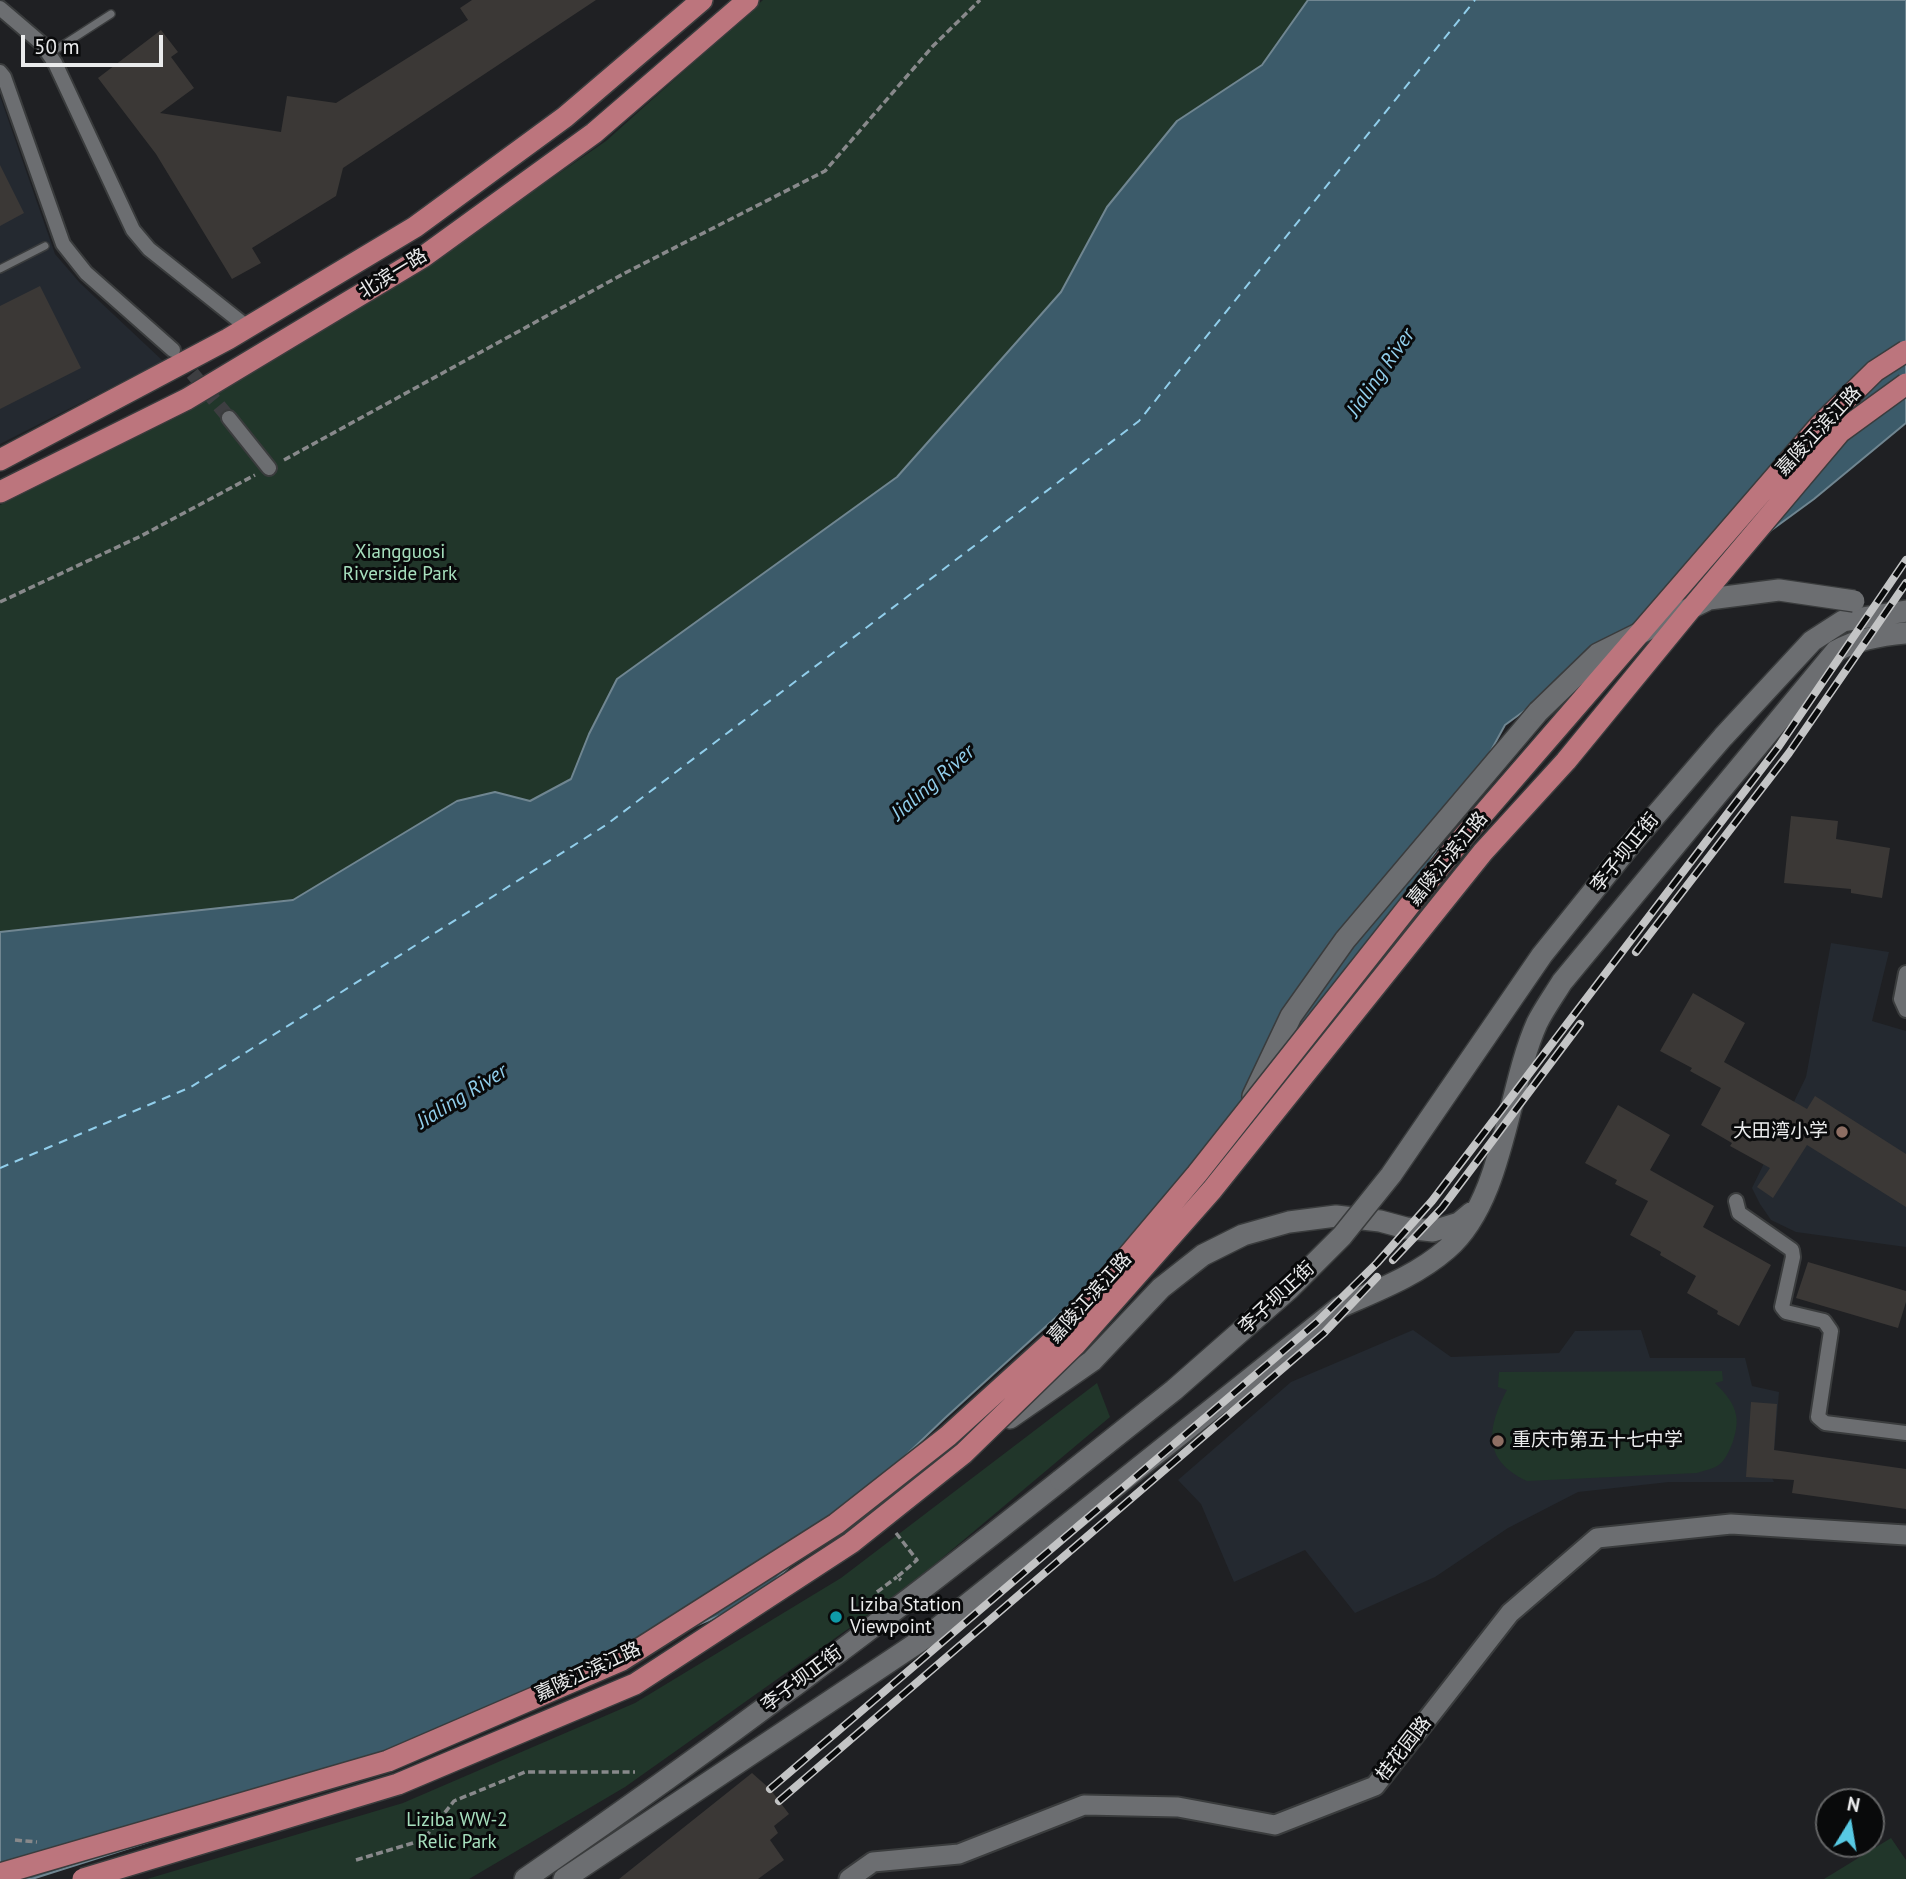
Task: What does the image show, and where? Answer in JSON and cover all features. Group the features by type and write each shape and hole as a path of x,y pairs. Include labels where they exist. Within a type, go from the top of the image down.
{"main road":[{"name":"北滨一路","path":"0,460 247,327 415,227 565,117 702,0"},
{"name":"北滨一路","path":"0,492 187,399 423,257 594,133 748,0"},
{"name":"嘉陵江滨江路","path":"0,1874 388,1761 622,1660 836,1524 948,1436 1067,1328 1197,1174 1465,835 1811,436 1875,371 1906,351"},
{"name":"嘉陵江滨江路","path":"83,1879 398,1784 635,1684 851,1543 964,1453 1075,1345 1212,1190 1483,852 1566,761 1840,432 1906,384"},
{"path":"1246,1110 1292,1016 1345,940 1538,712 1598,653 1709,599 1779,590 1906,610"},
{"name":"李子坝正街","path":"525,1879 655,1788 967,1555 1195,1371 1289,1289 1342,1236 1391,1175 1542,955 1631,844 1723,737 1812,641 1843,621 1906,610"},
{"name":"李子坝正街","path":"564,1879 929,1635 1340,1307 1411,1276 1449,1248 1479,1206 1498,1157 1537,1023 1562,982 1836,651 1850,643 1906,633"},
{"path":"964,1453 1048,1390 1092,1361 1161,1288 1203,1255 1243,1235 1289,1222 1336,1216 1433,1231 1459,1223 1479,1206"}],"street":[{"path":"0,8 41,43 55,63 133,230 149,249 247,327"},
{"path":"0,72 63,244 86,273 173,350"},
{"path":"229,418 269,468"},
{"path":"1906,973 1901,999 1906,1010"},
{"path":"1736,1201 1739,1213 1791,1250 1793,1257 1782,1307 1786,1312 1824,1321 1831,1331 1818,1417 1825,1423 1906,1433"},
{"name":"桂花园路","path":"849,1879 873,1862 959,1854 1084,1805 1178,1807 1275,1825 1375,1786 1510,1613 1597,1538 1731,1524 1906,1535"}],"lane":[{"path":"49,55 111,14"},
{"path":"0,269 45,246"}],"path":[{"path":"0,602 141,536 365,417 625,273 825,171 933,46 980,0"},
{"path":"877,1592 917,1560 884,1517"},
{"path":"897,1577 906,1586"},
{"path":"356,1860 423,1840 454,1801 525,1772 635,1772"}],"shaded area":[{"path":"0,96 55,254 80,283 163,361 0,444"},
{"name":"大田湾小学","path":"1831,943 1889,952 1872,1021 1906,1031 1906,1247 1796,1232 1771,1220 1752,1188 1806,1077"},
{"name":"重庆市第五十七中学","path":"1413,1330 1451,1357 1559,1353 1575,1331 1641,1330 1650,1358 1745,1358 1752,1386 1779,1392 1772,1478 1774,1482 1669,1482 1578,1492 1508,1528 1435,1577 1355,1613 1305,1550 1234,1582 1201,1504 1178,1480 1291,1382"}],"green space":[{"name":"Xiangguosi Riverside Park","path":"763,0 1308,0 1262,65 1177,121 1107,207 1061,292 897,477 617,679 589,734 571,779 530,801 495,792 457,801 293,900 0,932 0,505 189,411 429,263 606,141"},
{"path":"1722,1371 1723,1381 1715,1383 1733,1406 1736,1426 1734,1440 1725,1458 1710,1469 1697,1473 1527,1481 1512,1473 1496,1453 1493,1442 1495,1417 1507,1390 1498,1387 1499,1372"},
{"name":"Liziba WW-2 Relic Park","path":"1097,1383 1110,1417 910,1585 625,1787 469,1879 147,1879 403,1803 635,1703 841,1578"},
{"path":"1891,1838 1906,1860 1906,1879 1824,1879 1858,1858 1885,1858 1885,1842"}],"water":[{"name":"Jialing River","path":"1308,0 1906,0 1906,423 1814,499 1505,725 1303,1093 945,1418 752,1602 284,1799 32,1879 0,1879 0,932 293,900 457,801 495,792 530,801 571,779 589,734 617,679 897,477 1061,292 1107,207 1177,121 1262,65"}],"building":[{"path":"472,0 596,0 343,168 336,196 252,248 261,263 232,279 156,154 98,78 161,30 178,52 171,57 194,88 160,113 281,132 287,96 336,103 468,20 460,8"},
{"path":"0,165 24,213 0,226"},
{"path":"40,286 81,368 0,409 0,306"},
{"path":"1791,816 1838,821 1836,839 1890,848 1882,898 1851,893 1851,889 1784,883"},
{"path":"1693,993 1745,1023 1724,1062 1807,1109 1815,1096 1906,1154 1906,1207 1807,1145 1773,1198 1757,1187 1770,1168 1730,1146 1732,1143 1701,1125 1721,1088 1660,1051"},
{"path":"1618,1105 1670,1135 1650,1170 1714,1206 1703,1227 1771,1265 1739,1326 1687,1293 1696,1276 1630,1235 1648,1201 1615,1184 1617,1180 1585,1163"},
{"path":"1808,1262 1906,1291 1906,1302 1898,1328 1796,1298"},
{"path":"1751,1402 1777,1404 1774,1450 1906,1469 1906,1509 1792,1493 1794,1480 1746,1477"},
{"path":"752,1773 770,1789 789,1814 774,1826 778,1833 770,1840 784,1860 758,1879 619,1879"}],"ferry route":[{"path":"0,1168 191,1087 606,825 1139,421 1475,0"}],"tunnel":[{"path":"179,357 229,418"}],"railway":[{"path":"770,1789 1316,1323 1377,1263 1432,1201 1779,746 1906,560"},
{"path":"1636,952 1789,753 1906,583"},
{"path":"1393,1260 1442,1208 1580,1024"},
{"path":"779,1801 1324,1333 1377,1277"}],"place":[{"name":"大田湾小学","path":"1842,1132"},
{"name":"重庆市第五十七中学","path":"1498,1441"},
{"name":"Liziba Station Viewpoint","path":"836,1617"}]}
